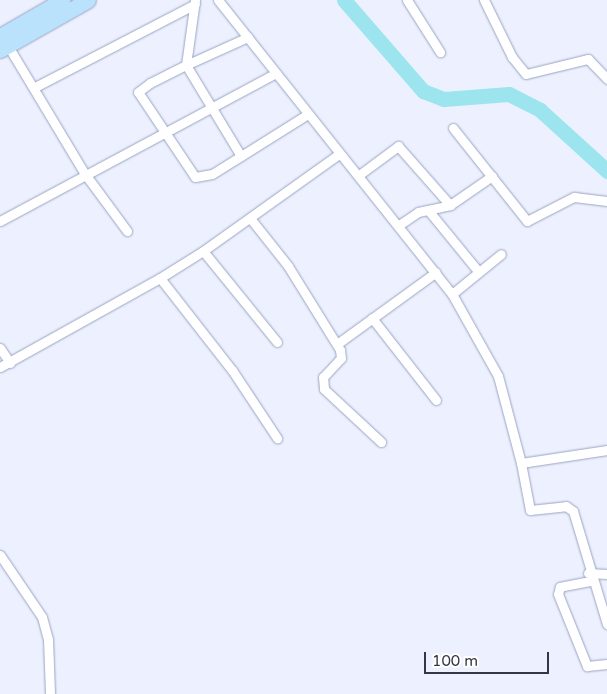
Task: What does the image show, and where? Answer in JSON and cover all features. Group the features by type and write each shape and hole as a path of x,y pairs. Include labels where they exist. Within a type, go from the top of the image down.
{"highway":[{"path":"3,44 62,0"},
{"path":"3,44 88,0"}],"street":[{"path":"218,0 339,154 359,175 399,225 452,294 498,376 521,463 530,510 566,506 573,511 589,577 607,624"},
{"path":"407,0 440,52"},
{"path":"484,0 512,57 526,74 588,59 607,79"},
{"path":"34,87 195,2"},
{"path":"195,2 186,65 241,156"},
{"path":"248,37 186,65 138,92 162,134 189,172 200,178 241,156 308,114"},
{"path":"3,44 34,87 85,173 127,231"},
{"path":"0,221 85,173 211,109 276,73"},
{"path":"453,128 530,222 574,197 607,201"},
{"path":"359,175 398,146 450,205"},
{"path":"0,367 160,278 203,251 339,154"},
{"path":"399,225 428,210 450,205 492,176"},
{"path":"428,210 478,271"},
{"path":"250,218 288,266 337,344 341,358 323,377 322,384 381,442"},
{"path":"203,251 277,342"},
{"path":"452,294 501,254"},
{"path":"337,344 436,272"},
{"path":"160,278 232,370 277,438"},
{"path":"372,318 436,400"},
{"path":"0,348 10,363"},
{"path":"521,463 607,450"},
{"path":"0,556 42,617 48,639 50,694"},
{"path":"607,574 589,577 560,587 558,594 587,666 607,664"}],"waterway":[{"path":"344,0 423,91 444,99 509,94 540,110 607,171"}]}
